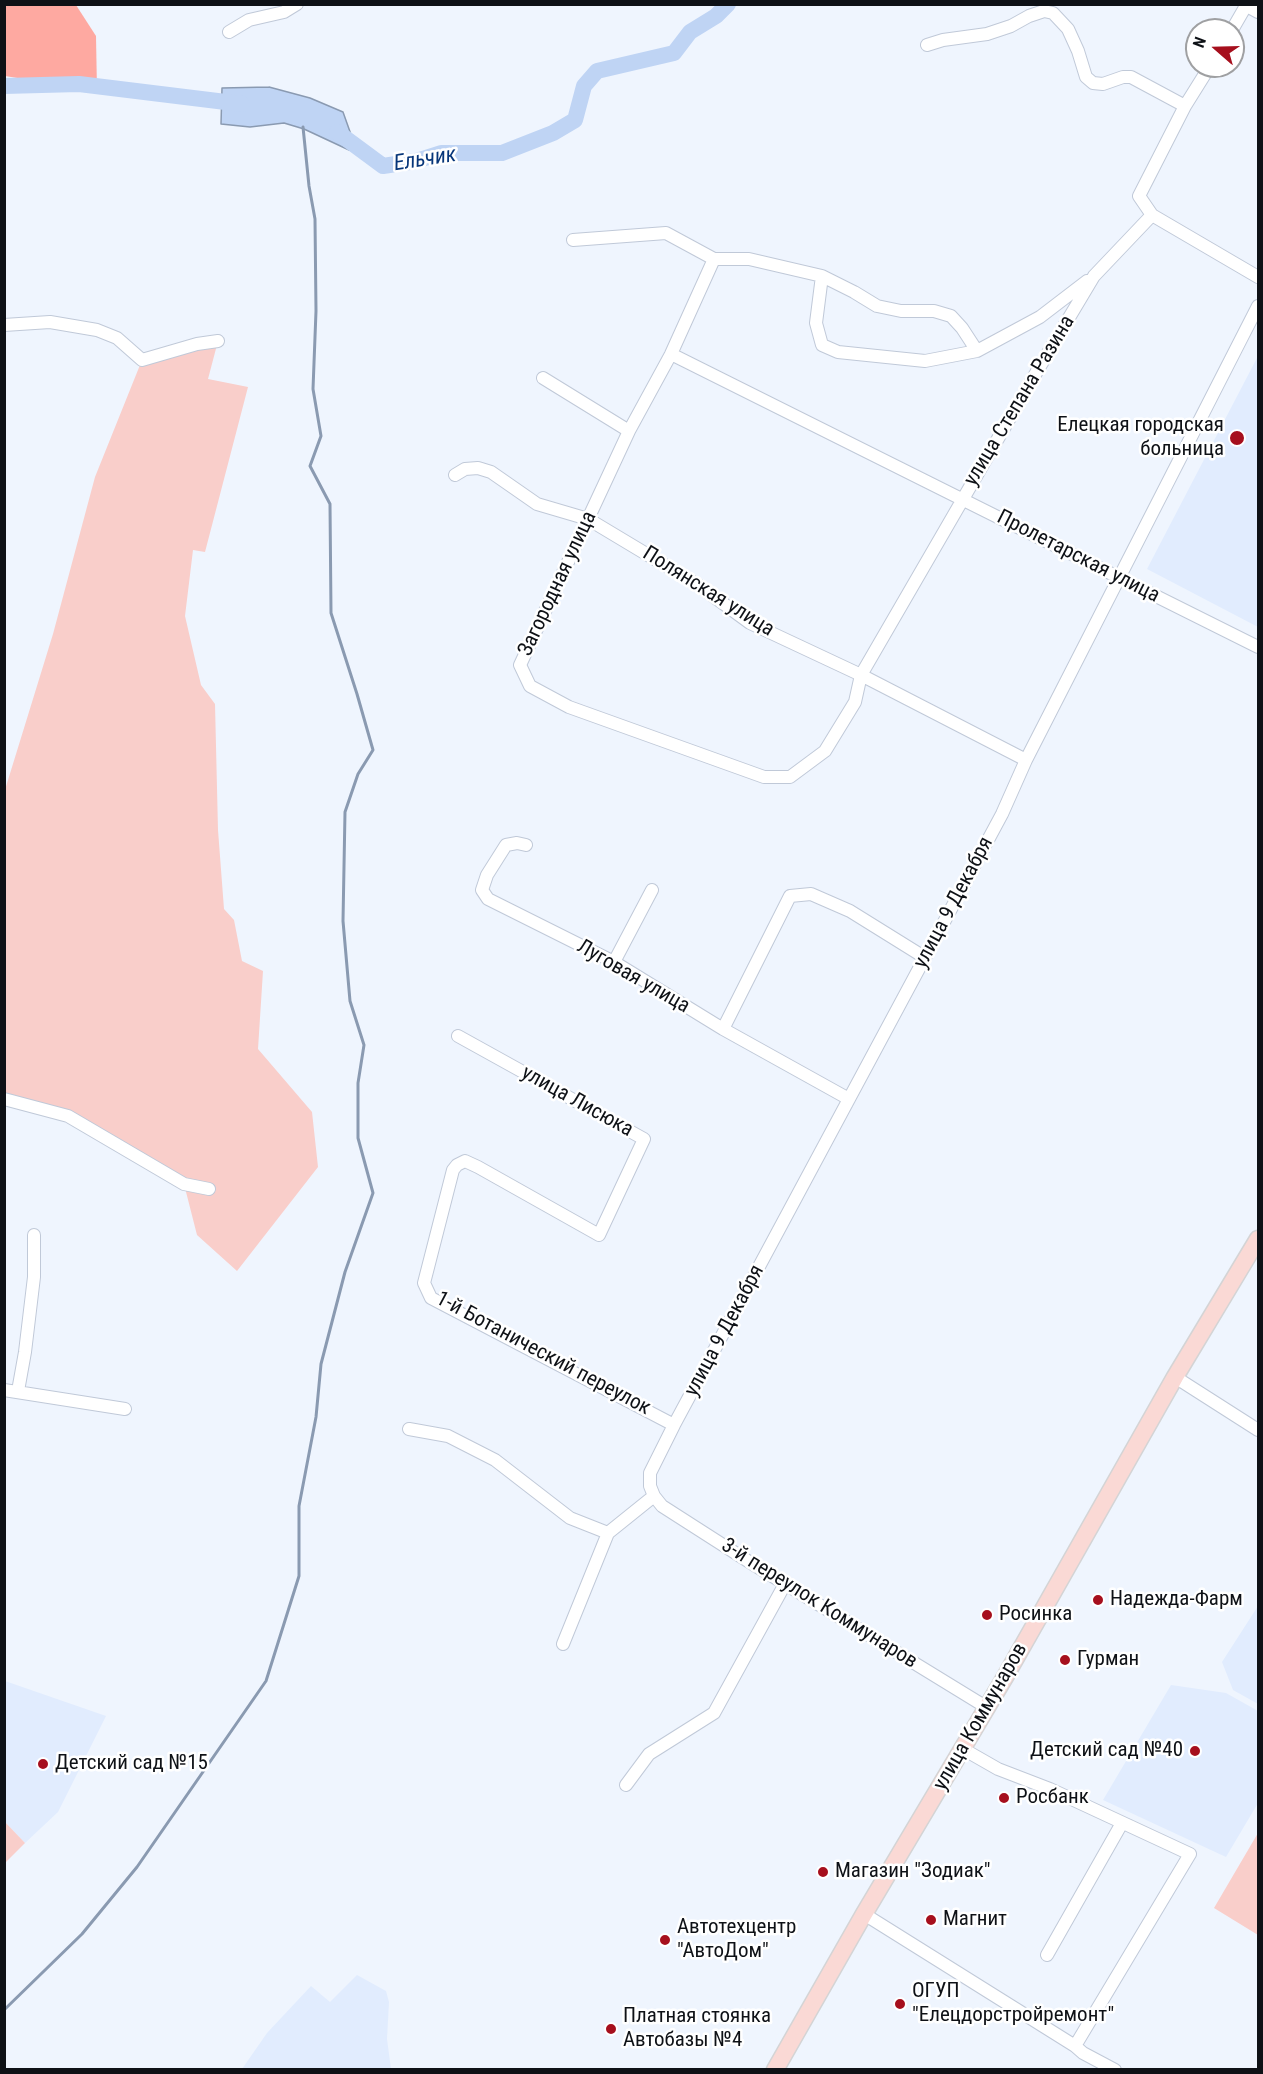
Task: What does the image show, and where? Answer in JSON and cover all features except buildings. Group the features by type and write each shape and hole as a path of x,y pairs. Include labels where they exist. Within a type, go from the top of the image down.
{"main road":[{"name":"улица Коммунаров","path":"776,2070 864,1914 963,1749 1175,1377 1258,1239"}],"street":[{"path":"229,32 249,20 284,12 297,4"},
{"path":"1239,18 1247,5 1258,12"},
{"path":"927,45 943,40 987,34 1044,11 1053,13 1068,29 1086,77 1093,83 1103,84 1123,77 1131,77 1185,106"},
{"path":"1202,78 1185,106 1139,196 1152,215 1258,277"},
{"name":"улица Степана Разина","path":"825,752 855,702 861,675 962,498 1094,276 1152,215"},
{"path":"573,240 666,232 714,259 749,259 822,276 877,306 901,311 934,311 951,316 977,351"},
{"name":"Загородная улица","path":"714,259 671,354 629,431 520,665 530,686 569,707 764,777 790,777 825,752"},
{"path":"822,276 816,323 822,345 838,352 925,361 977,351 1040,317 1094,276"},
{"name":"улица 9 Декабря","path":"654,1496 650,1486 651,1473 674,1425 1002,813 1026,760 1258,306"},
{"path":"4,325 50,322 97,330 117,339 142,360 197,344 218,341"},
{"name":"Пролетарская улица","path":"671,354 1258,647"},
{"path":"543,378 629,431"},
{"name":"Полянская улица","path":"455,475 465,469 478,468 491,472 537,504 588,519 698,585 750,623 861,675 1026,760"},
{"name":"Луговая улица","path":"526,845 517,843 506,845 487,875 482,890 488,899 614,962 723,1029 849,1099"},
{"path":"614,962 652,890"},
{"path":"723,1029 790,896 812,894 850,911 924,957"},
{"name":"улица Лисюка","path":"453,1170 465,1161 599,1235 644,1139 458,1036"},
{"path":"4,1099 68,1116 184,1184 209,1189"},
{"name":"1-й Ботанический переулок","path":"453,1170 423,1283 431,1298 674,1425"},
{"path":"18,1391 34,1277 34,1235"},
{"path":"1175,1377 1258,1430"},
{"path":"4,1390 125,1409"},
{"path":"409,1429 448,1436 495,1460 570,1518 608,1533"},
{"path":"563,1644 608,1533 654,1496"},
{"name":"3-й переулок Коммунаров","path":"654,1496 662,1506 986,1707"},
{"path":"626,1785 649,1754 714,1713 785,1584"},
{"path":"963,1749 998,1769 1050,1789 1190,1854 1075,2046"},
{"path":"1047,1955 1122,1823"},
{"path":"864,1914 1083,2053 1115,2070"}],"shaded area":[{"path":"4,5 76,5 96,36 97,91 5,76"},
{"path":"218,341 208,379 248,387 205,552 193,550 185,616 201,685 215,704 218,830 224,909 234,920 242,961 263,971 258,1049 312,1112 318,1167 237,1271 197,1235 184,1184 79,1122 5,1099 4,793 53,634 95,477 142,360"},
{"name":"Елецкая городская больница","path":"1258,356 1258,627 1147,569"},
{"path":"1258,1606 1258,1704 1233,1690 1222,1662"},
{"name":"Детский сад №15","path":"5,1681 106,1716 58,1812 25,1843 5,1822"},
{"name":"Детский сад №40","path":"1171,1685 1226,1693 1258,1711 1258,1803 1226,1857 1103,1800"},
{"path":"5,1822 25,1843 5,1863"},
{"path":"1258,1833 1258,1935 1214,1908"},
{"path":"357,1975 386,1991 389,2002 387,2039 391,2069 242,2069 267,2033 311,1986 330,2002"}],"water":[{"path":"269,87 310,98 343,112 354,143 349,150 304,129 284,123 250,127 221,124 222,88"}],"waterway":[{"name":"Ельчик","path":"337,132 383,166 416,161 441,153 502,153 553,133 575,120 584,86 597,71 674,53 690,32 716,16 728,4"},
{"name":"Ельчик","path":"4,86 79,84 242,104"},
{"path":"4,2010 82,1934 137,1867 266,1681 299,1576 299,1506 316,1417 321,1364 345,1272 373,1193 358,1138 358,1083 364,1045 350,1001 343,921 345,812 358,774 373,750 331,613 330,504 310,466 321,436 313,389 316,311 315,219 303,127"}],"place":[{"name":"Елецкая городская больница","path":"1237,438"},
{"name":"Надежда-Фарм","path":"1098,1600"},
{"name":"Росинка","path":"987,1615"},
{"name":"Гурман","path":"1065,1660"},
{"name":"Детский сад №40","path":"1195,1751"},
{"name":"Детский сад №15","path":"43,1764"},
{"name":"Росбанк","path":"1004,1798"},
{"name":"Магазин \"Зодиак\"","path":"823,1872"},
{"name":"Магнит","path":"931,1920"},
{"name":"Автотехцентр \"АвтоДом\"","path":"665,1940"},
{"name":"ОГУП \"Елецдорстройремонт\"","path":"900,2004"},
{"name":"Платная стоянка Автобазы №4","path":"611,2029"}]}
